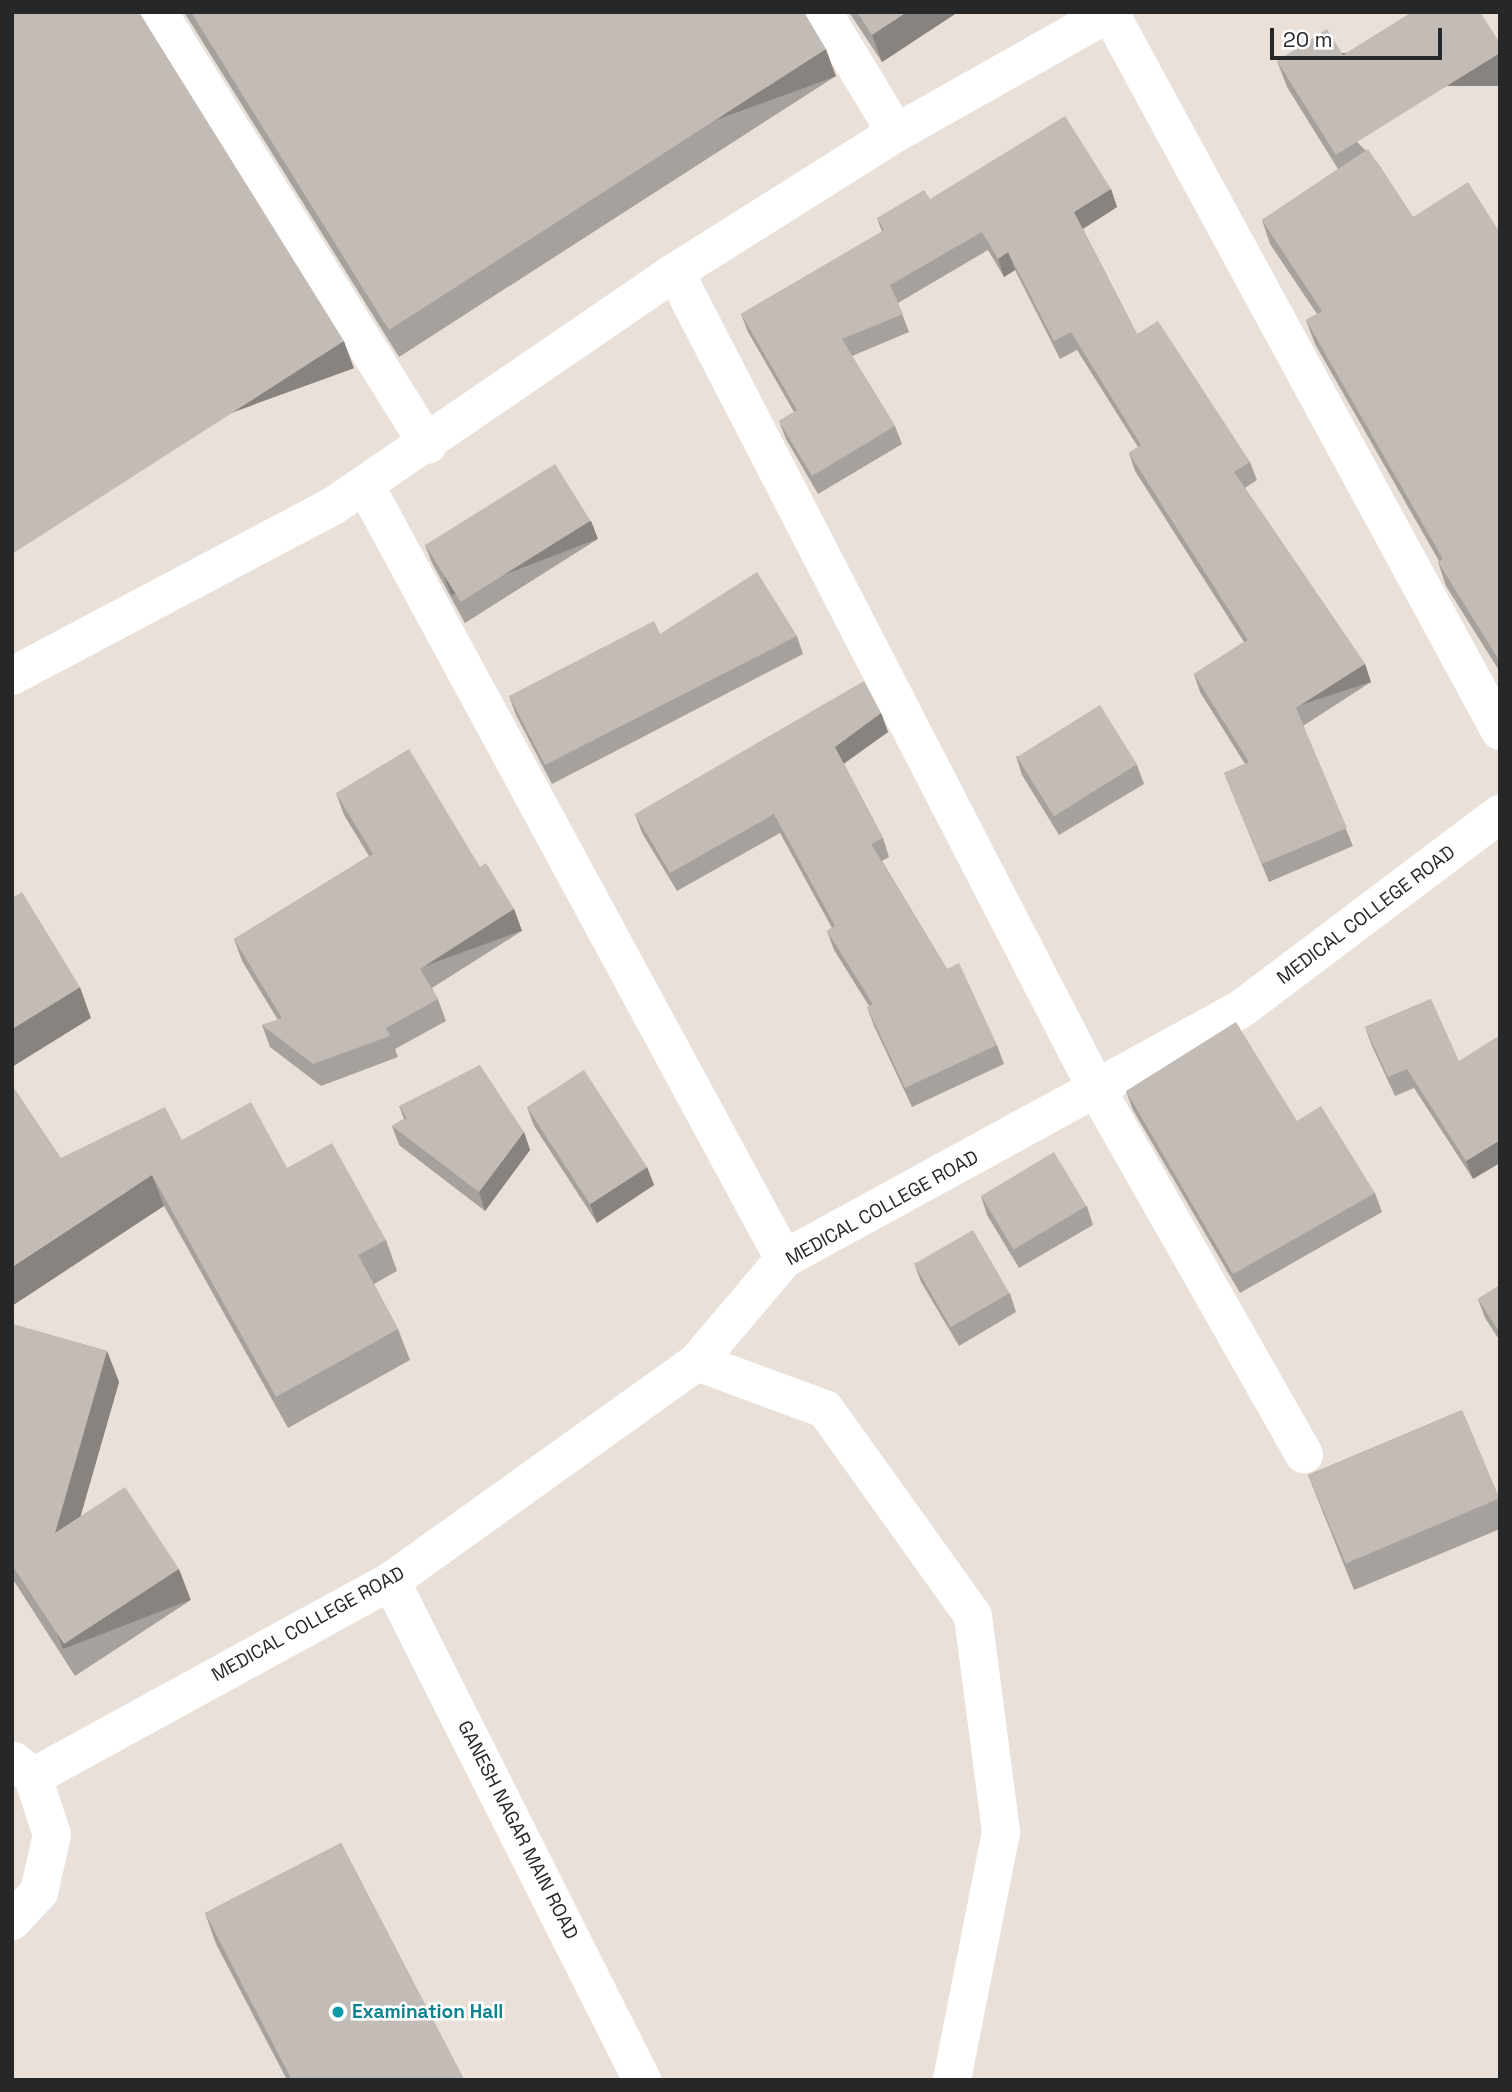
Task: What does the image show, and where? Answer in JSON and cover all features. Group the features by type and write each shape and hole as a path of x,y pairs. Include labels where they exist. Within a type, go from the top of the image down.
{"street":[{"path":"158,12 428,445"},
{"path":"822,12 896,133"},
{"path":"12,676 365,485 428,445 675,272 896,133 1110,12 1500,731"},
{"path":"675,272 1097,1090 1304,1454"},
{"path":"365,485 784,1259"},
{"name":"MEDICAL COLLEGE ROAD","path":"23,1768 391,1581 697,1362 784,1259 1241,1009 1500,814"},
{"path":"697,1362 825,1409 973,1616 1002,1832 952,2080"},
{"name":"GANESH NAGAR MAIN ROAD","path":"391,1581 642,2080"},
{"path":"12,1922 39,1892 49,1865 52,1835 23,1768"}],"building":[{"path":"12,12 139,12 344,341 12,554"},
{"path":"191,12 804,12 826,49 389,330"},
{"path":"857,12 907,12 872,35"},
{"path":"1412,12 1480,12 1500,43 1500,53 1336,155 1277,61 1327,29 1343,55"},
{"path":"1065,116 1111,189 1074,212 1137,334 1158,321 1250,462 1234,472 1365,664 1296,708 1347,828 1262,864 1224,773 1249,762 1194,674 1248,640 1129,453 1141,445 1071,332 1054,341 1008,252 998,259 982,232 890,285 903,314 842,339 895,426 812,476 779,421 797,410 741,314 884,230 877,218 924,190 930,199"},
{"path":"1368,149 1413,217 1468,182 1500,233 1500,662 1438,562 1443,559 1306,320 1322,311 1262,220"},
{"path":"555,464 591,521 461,602 425,545"},
{"path":"757,572 797,636 545,765 509,696 654,621 660,634"},
{"path":"864,681 881,713 835,747 883,838 871,844 947,969 959,963 997,1045 905,1088 867,1007 873,1004 827,931 835,926 774,814 670,873 635,814"},
{"path":"1100,705 1137,764 1054,816 1017,757"},
{"path":"409,749 480,867 486,863 514,909 420,969 438,999 386,1028 390,1036 313,1064 262,1025 282,1018 234,939 373,854 336,793"},
{"path":"22,892 80,987 12,1029 12,898"},
{"path":"1431,999 1459,1061 1500,1035 1500,1140 1466,1161 1407,1069 1388,1077 1365,1027"},
{"path":"1236,1022 1297,1121 1321,1106 1375,1193 1233,1274 1126,1091"},
{"path":"480,1065 524,1132 479,1192 392,1126 407,1118 399,1106"},
{"path":"584,1070 647,1167 590,1204 527,1107"},
{"path":"12,1085 61,1158 165,1107 182,1140 251,1102 287,1168 332,1143 386,1240 358,1255 398,1329 276,1397 152,1175 12,1267"},
{"path":"1054,1152 1086,1206 1014,1250 981,1196"},
{"path":"973,1230 1009,1293 951,1327 914,1264"},
{"path":"1500,1285 1500,1333 1478,1299"},
{"path":"12,1324 107,1351 55,1533 125,1487 179,1569 64,1644 12,1565"},
{"path":"1462,1410 1500,1498 1346,1564 1308,1475"},
{"name":"Examination Hall","path":"341,1843 464,2079 292,2080 205,1913"}],"place":[{"name":"Examination Hall","path":"338,2012"}]}
